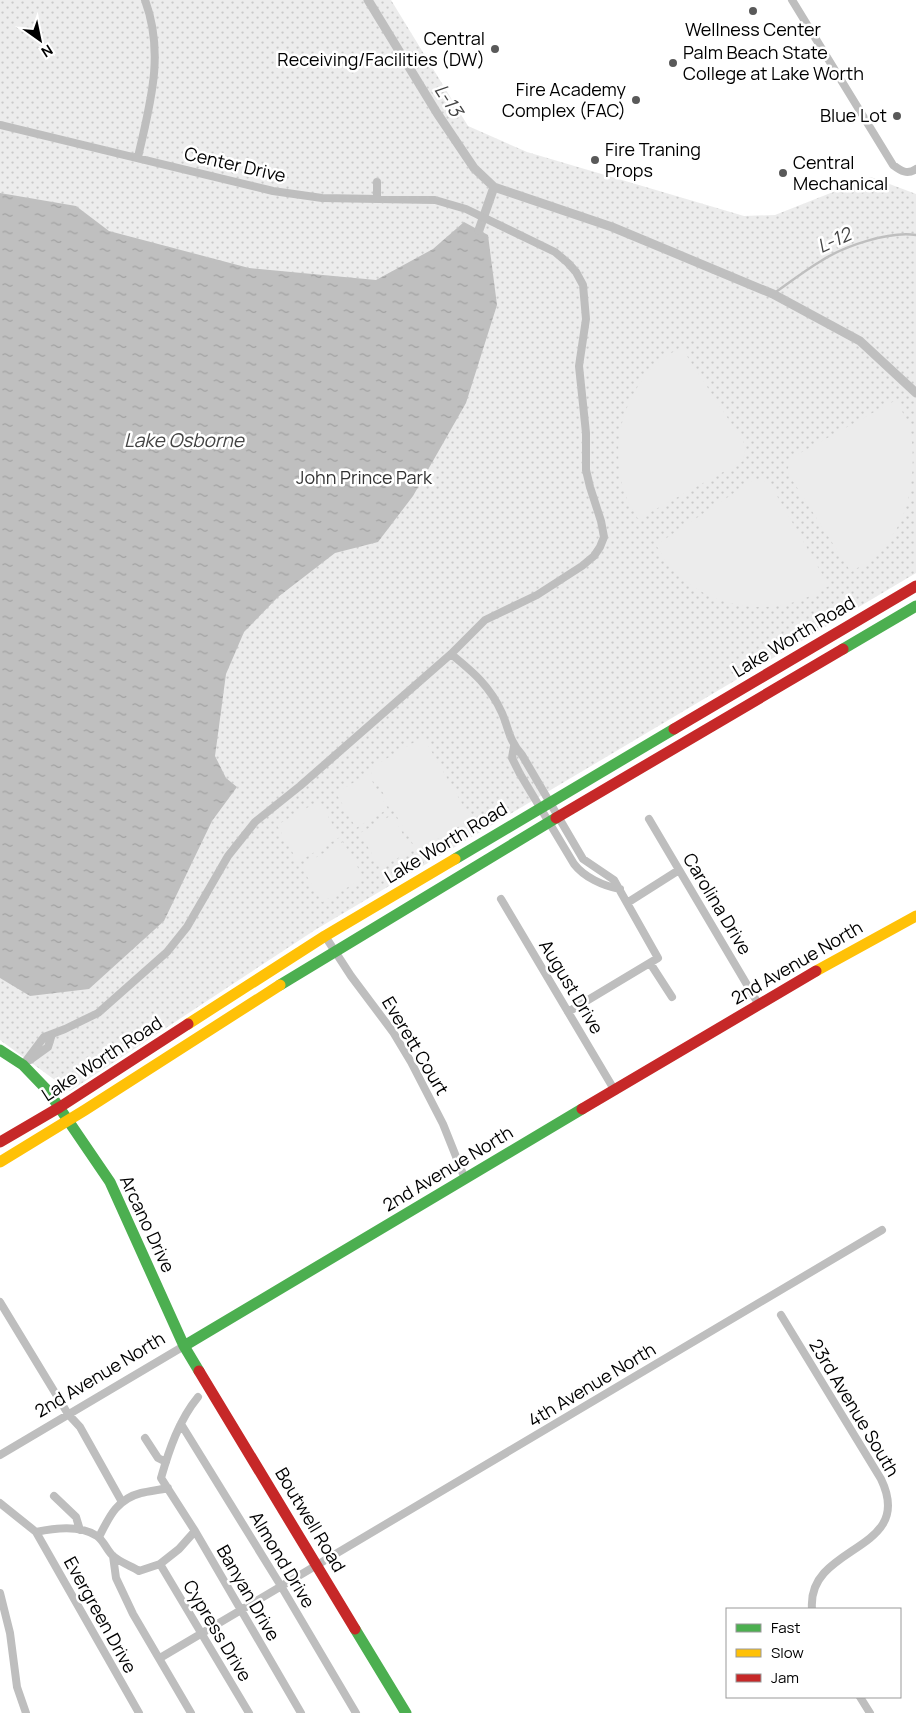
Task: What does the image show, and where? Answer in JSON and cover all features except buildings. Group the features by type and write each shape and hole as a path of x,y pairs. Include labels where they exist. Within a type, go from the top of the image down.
{"main road":[{"name":"Lake Worth Road","path":"0,1142 60,1107 325,936 916,586"},
{"path":"868,634 879,619 916,591"},
{"name":"Lake Worth Road","path":"0,1162 70,1121 335,951 548,822 916,606"},
{"name":"2nd Avenue North","path":"184,1346 834,960 916,916"},
{"name":"Arcano Drive","path":"0,1050 23,1065 48,1091 110,1182 184,1346"},
{"name":"Boutwell Road","path":"184,1346 406,1713"}],"street":[{"path":"138,157 154,85 156,50 150,14 145,0"},
{"path":"792,0 893,165 903,172 912,172 916,169"},
{"name":"Center Drive","path":"0,125 273,191 322,198 435,200 466,209 555,252 576,272 583,285 586,319 578,366 586,433 586,470 604,538 597,551 582,566 537,595 485,620 451,654"},
{"path":"377,182 377,198"},
{"path":"23,1065 48,1047 52,1034 98,1013 168,952 187,927 228,856 255,822 300,786 451,654 480,678 489,690 502,713 514,746 522,755 583,858 614,880 658,958 568,1012"},
{"path":"514,746 512,758 548,822 580,871 610,887 620,888"},
{"name":"Carolina Drive","path":"649,819 759,1005"},
{"path":"627,903 679,870"},
{"name":"August Drive","path":"501,899 615,1091"},
{"name":"Everett Court","path":"325,936 351,976 393,1032 411,1062 443,1124 465,1179"},
{"path":"650,963 672,997"},
{"name":"4th Avenue North","path":"160,1658 882,1230"},
{"path":"0,1302 68,1414 80,1428 122,1502"},
{"name":"23rd Avenue South","path":"781,1315 880,1479 887,1497 886,1515 878,1531 870,1540 823,1574 816,1584 812,1596 812,1608"},
{"name":"2nd Avenue North","path":"0,1455 184,1346"},
{"path":"99,1537 109,1516 122,1502 142,1493 168,1488 161,1478 166,1462 181,1424 198,1397"},
{"name":"Almond Drive","path":"181,1424 281,1586 356,1713"},
{"path":"145,1438 158,1458 166,1462"},
{"name":"Banyan Drive","path":"168,1488 301,1713"},
{"path":"54,1496 73,1513 80,1525 80,1530"},
{"path":"0,1503 36,1532 57,1528 80,1530 99,1537 113,1556 139,1571 160,1564 179,1549 195,1531"},
{"name":"Evergreen Drive","path":"36,1532 139,1713"},
{"path":"113,1556 116,1578 132,1614 160,1658 191,1713"},
{"name":"Cypress Drive","path":"160,1564 249,1713"},
{"path":"0,1593 10,1632 17,1687 26,1713"},
{"path":"861,1698 870,1713"}],"green space":[{"name":"John Prince Park","path":"0,0 391,0 468,126 527,152 744,216 775,215 871,177 916,194 916,573 315,930 70,1091 0,1040"},
{"path":"681,347 746,446 743,461 638,519 624,492 620,472 618,456 622,424 627,408 642,380 656,364"},
{"path":"896,400 911,431 913,464 909,496 905,511 890,539 873,558 851,572 787,472 791,458"},
{"path":"755,479 769,482 829,586 798,601 782,605 765,607 733,604 718,599 689,584 668,563 656,545"},
{"path":"423,737 471,819 417,851 369,769"},
{"path":"368,774 388,809 356,828 336,793"},
{"path":"319,801 340,837 298,862 277,825"},
{"path":"392,815 412,850 380,868 360,833"},
{"path":"343,842 364,878 322,902 301,866"}],"water":[{"name":"Lake Osborne","path":"0,193 76,206 109,231 249,268 376,280 433,249 464,222 488,235 497,305 466,403 413,496 378,542 335,553 278,597 244,632 226,674 215,756 226,778 237,787 212,821 164,921 89,989 30,996 0,978"}],"waterway":[{"name":"L-13","path":"368,0 437,113 474,168 494,187 612,227 773,294 860,341 916,393"},
{"path":"479,230 494,187"},
{"name":"L-12","path":"773,294 831,255 854,245 893,235 916,235"}],"traffic: fast":[{"path":"843,649 916,606"},
{"path":"455,859 674,729"},
{"path":"280,985 556,818"},
{"path":"0,1050 23,1065 48,1091 110,1182 184,1346 199,1371"},
{"path":"184,1346 582,1109"},
{"path":"355,1629 406,1713"}],"traffic: slow":[{"path":"188,1024 325,936 455,859"},
{"path":"816,971 916,916"},
{"path":"0,1162 280,985"}],"traffic: jam":[{"path":"674,729 916,586"},
{"path":"556,818 843,649"},
{"path":"582,1109 816,971"},
{"path":"0,1142 60,1107 188,1024"},
{"path":"199,1371 355,1629"}],"place":[{"name":"Wellness Center","path":"753,11"},
{"name":"Central Receiving/Facilities (DW)","path":"495,49"},
{"name":"Palm Beach State College at Lake Worth","path":"673,63"},
{"name":"Fire Academy Complex (FAC)","path":"636,100"},
{"name":"Blue Lot","path":"897,116"},
{"name":"Fire Traning Props","path":"595,160"},
{"name":"Central Mechanical","path":"783,173"}]}
